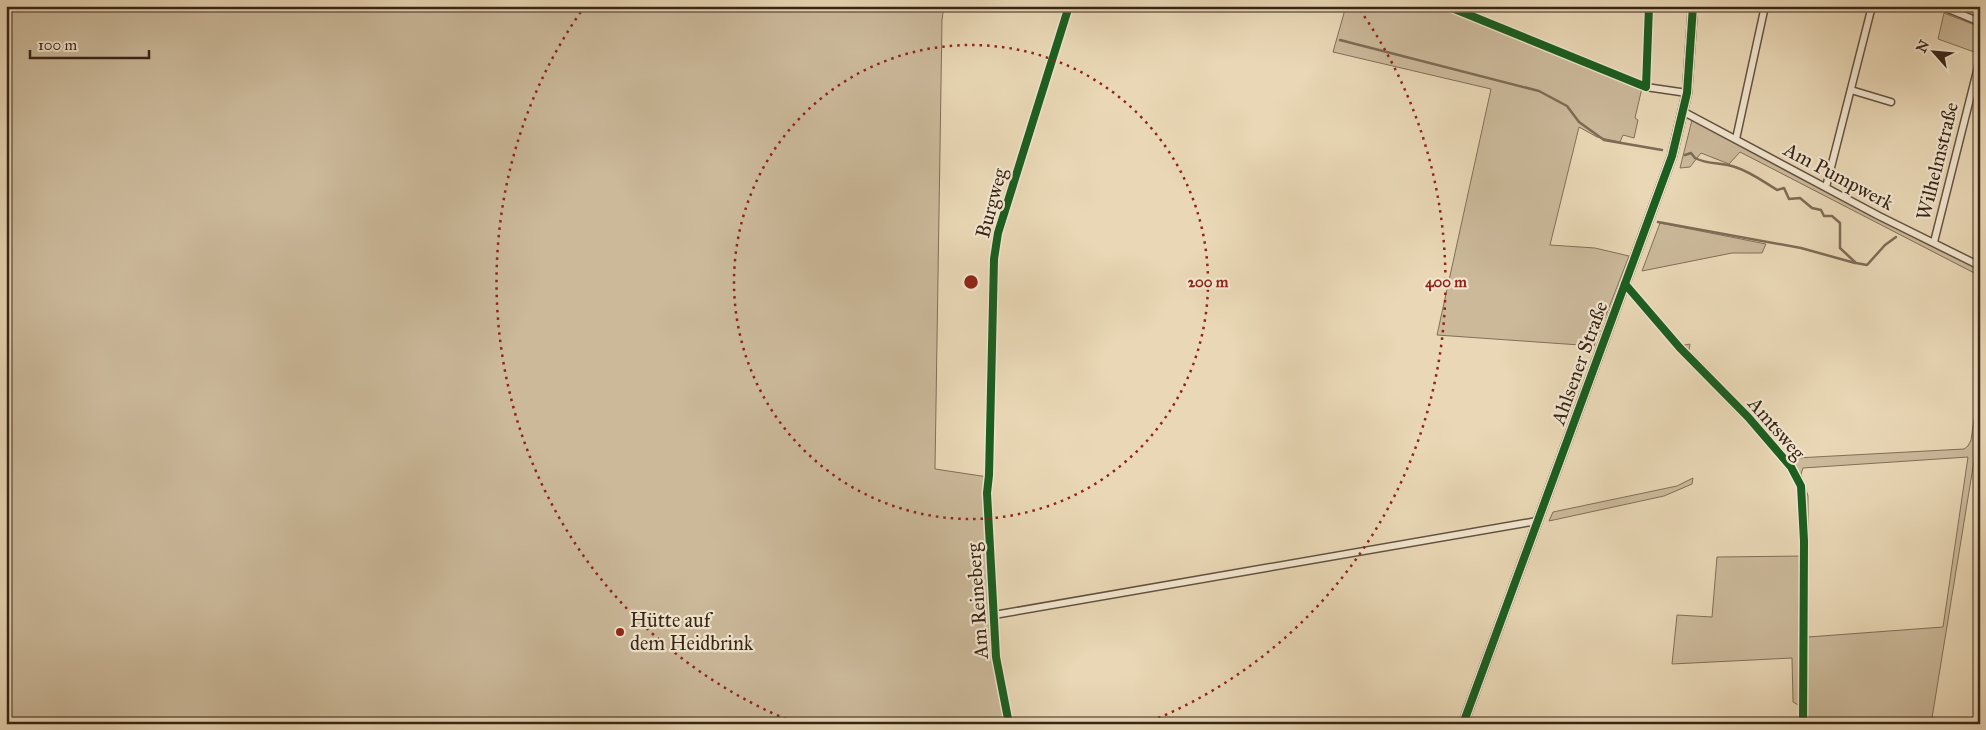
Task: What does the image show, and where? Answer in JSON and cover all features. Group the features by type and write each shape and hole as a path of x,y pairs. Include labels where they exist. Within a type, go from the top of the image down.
{"main road":[{"name":"Ahlsener Straße","path":"1462,724 1672,156 1687,93 1694,6"}],"street":[{"name":"Burgweg","path":"989,475 994,259 998,233 1069,6"},
{"path":"1447,6 1646,87 1687,93"},
{"path":"1646,87 1649,6"},
{"path":"1736,140 1765,6"},
{"path":"1826,187 1872,6"},
{"path":"1946,7 1980,22"},
{"name":"Wilhelmstraße","path":"1934,242 1980,59"},
{"path":"1851,90 1891,102"},
{"name":"Am Pumpwerk","path":"1684,112 1879,216 1980,266"},
{"name":"Amtsweg","path":"1625,284 1680,348 1748,417 1791,468 1801,486 1804,541 1804,724"},
{"name":"Am Reineberg","path":"989,475 987,493 996,656 1009,724"},
{"path":"994,615 1537,522"}],"shaded area":[{"path":"6,6 944,6 942,20 935,469 988,477 994,656 1006,724 6,724"},
{"path":"1346,6 1442,6 1642,88 1635,118 1638,120 1634,138 1623,135 1620,142 1597,137 1579,127 1550,245 1595,248 1629,256 1594,346 1437,335 1491,89 1333,52"},
{"path":"1944,13 1980,27 1977,53 1938,39"},
{"path":"1692,120 1980,268 1980,276 1740,152 1729,164 1701,153 1690,167 1680,168"},
{"path":"1660,223 1766,244 1762,253 1732,253 1642,271"},
{"path":"1690,344 1689,350 1751,414 1786,455 1796,458 1964,449 1971,440 1980,378 1978,448 1980,458 1974,461 1931,724 1800,724 1800,706 1793,702 1792,658 1672,664 1677,615 1712,617 1717,557 1805,556 1805,496 1793,467 1703,370 1702,375 1674,347","holes":["1968,457 1943,627 1808,637 1808,496 1801,474 1803,468"]},
{"path":"1693,478 1692,484 1664,496 1549,521 1553,512 1677,486"}],"waterway":[{"path":"1340,40 1539,91 1567,106 1579,122 1604,140 1662,150"},
{"path":"1685,155 1691,153 1700,160 1730,165 1741,169 1777,190 1784,188 1789,199 1800,198 1812,208 1821,210 1824,216 1832,216 1840,223 1840,248 1856,263 1867,265 1885,245 1896,237"},
{"path":"1658,222 1801,248 1855,263"}],"cycle path":[{"path":"1009,724 996,657 987,493 994,259 998,233 1069,6"},
{"path":"1447,6 1646,87 1649,6"},
{"path":"1463,724 1672,156 1687,93 1693,6"},
{"path":"1625,284 1680,348 1748,417 1791,467 1801,486 1804,541 1803,724"}],"place":[{"name":"Hütte auf dem Heidbrink","path":"620,632"}]}
